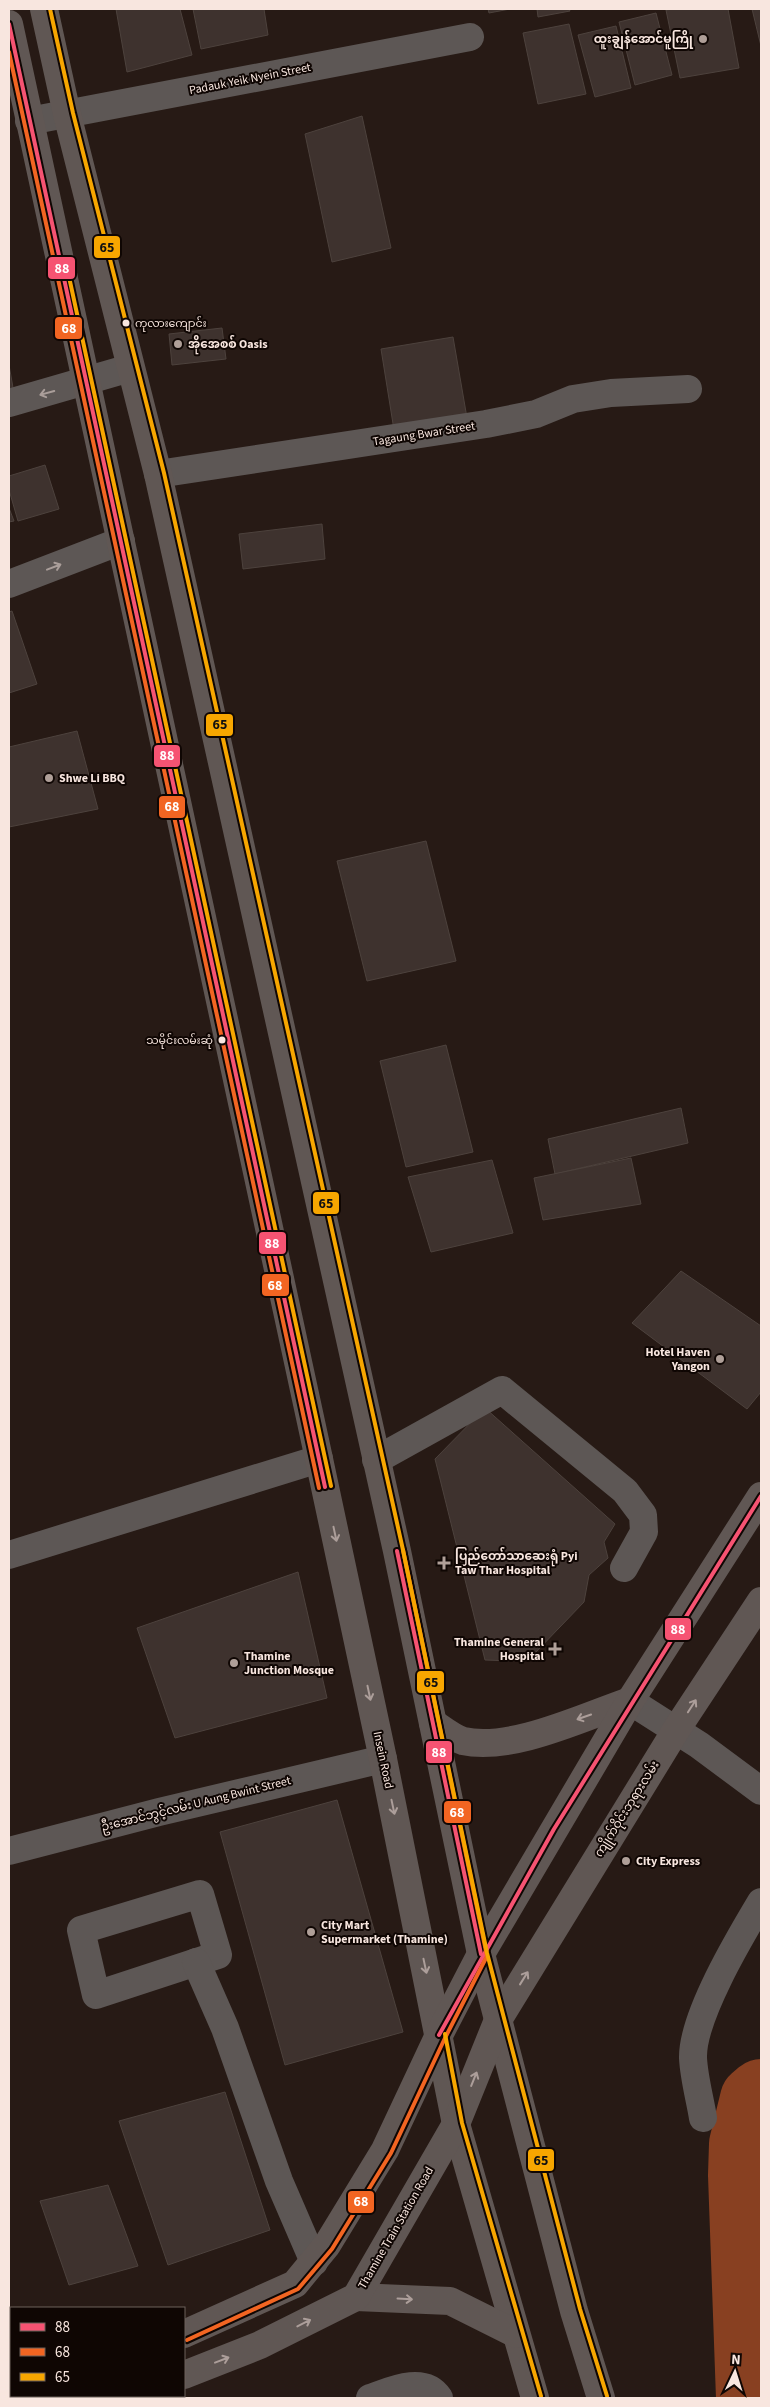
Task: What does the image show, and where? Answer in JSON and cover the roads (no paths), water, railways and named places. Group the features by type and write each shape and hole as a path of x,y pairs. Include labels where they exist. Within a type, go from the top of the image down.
{"main road":[{"path":"44,9 67,114 158,474 397,1550 481,1954 574,2311 601,2398"},
{"name":"Insein Road","path":"9,24 13,60 30,121 383,1759 456,2124 535,2398"},
{"path":"185,2334 295,2284 327,2245 385,2150 439,2035 481,1954 630,1701 761,1496"},
{"name":"ကျိုက်ဝိုင်းဘုရားလမ်း","path":"456,2124 498,2020 676,1730 761,1601"},
{"path":"433,1723 461,1740 487,1744 523,1739 630,1701"},
{"name":"Thamine Train Station Road","path":"185,2375 260,2345 356,2297 456,2124"},
{"path":"356,2297 450,2301 516,2334"}],"street":[{"name":"Padauk Yeik Nyein Street","path":"30,121 470,38"},
{"path":"9,403 130,368"},
{"name":"Tagaung Bwar Street","path":"158,474 486,424 536,414 582,398 611,393 688,389"},
{"path":"9,584 121,541"},
{"path":"376,1460 502,1390 626,1491 643,1515 644,1532 624,1568"},
{"path":"9,1555 319,1459"},
{"path":"630,1701 676,1730 761,1790"},
{"name":"ဦးအောင်ဘွင့်လမ်း U Aung Bwint Street","path":"9,1851 159,1812 383,1759"},
{"path":"200,1894 218,1955 196,1962 96,1995 81,1930 200,1894"},
{"path":"703,2118 693,2057 700,2025 729,1956 761,1902"},
{"path":"196,1962 224,2028 279,2181 314,2262"},
{"path":"370,2398 408,2385 423,2388 439,2398"}],"waterway":[{"path":"750,2398 742,2175 743,2144 754,2099 761,2093"}],"place":[{"name":"ထူးချွန်အောင်မူကြို","path":"703,39"},
{"name":"ကုလားကျောင်း","path":"126,323"},
{"name":"အိုအေစစ် Oasis","path":"178,344"},
{"name":"Shwe Li BBQ","path":"49,778"},
{"name":"သမိုင်းလမ်းဆုံ","path":"222,1040"},
{"name":"Hotel Haven Yangon","path":"720,1359"},
{"name":"ပြည်တော်သာဆေးရုံ Pyi Taw Thar Hospital","path":"444,1563"},
{"name":"Thamine General Hospital","path":"555,1649"},
{"name":"Thamine Junction Mosque","path":"234,1663"},
{"name":"City Express","path":"626,1861"},
{"name":"City Mart Supermarket (Thamine)","path":"311,1932"}]}
